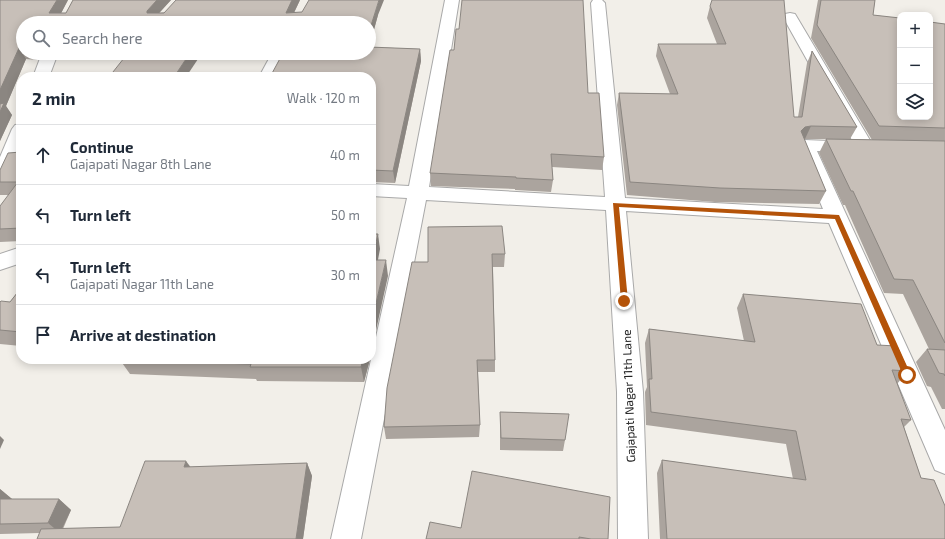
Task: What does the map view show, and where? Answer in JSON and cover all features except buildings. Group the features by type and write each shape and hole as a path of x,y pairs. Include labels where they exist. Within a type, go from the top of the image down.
{"street":[{"path":"346,539 418,192 452,0"},
{"name":"Gajapati Nagar 11th Lane","path":"598,3 623,286 629,384 633,539"},
{"path":"790,17 872,147 805,145 945,461"},
{"path":"43,72 47,60"},
{"path":"270,72 276,60"},
{"path":"0,178 16,141"},
{"path":"376,190 837,217"},
{"path":"0,262 16,257"}],"route":[{"path":"624,301 615,205 837,217 907,375"}]}
